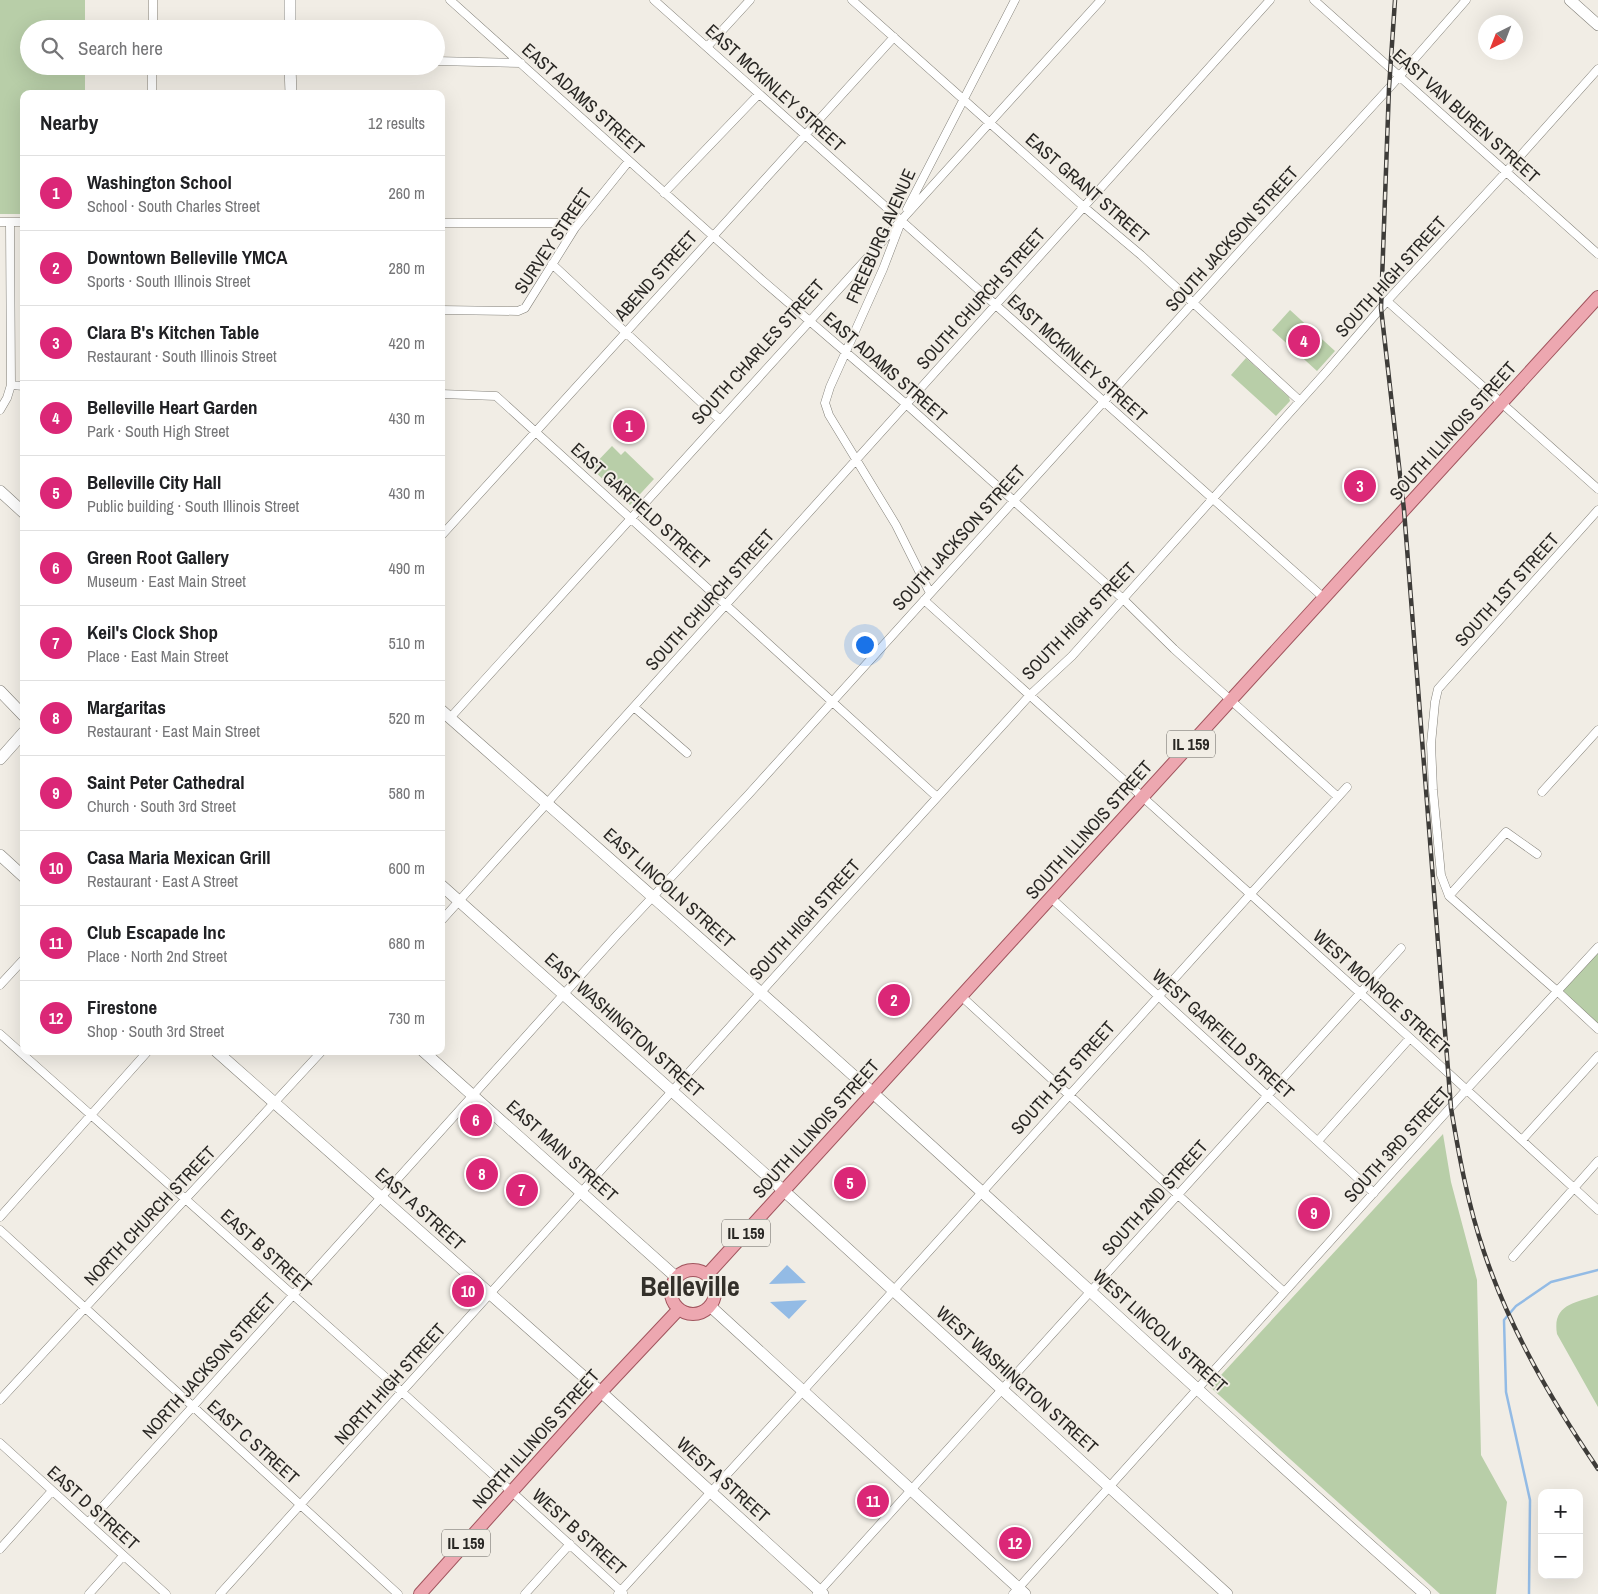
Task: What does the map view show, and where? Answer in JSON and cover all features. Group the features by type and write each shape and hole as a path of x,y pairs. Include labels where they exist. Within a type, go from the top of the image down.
{"main road":[{"name":"SOUTH ILLINOIS STREET","path":"707,1275 1598,298"},
{"path":"693,1270 707,1275 712,1280 715,1288 715,1295 710,1306 701,1313 694,1314 686,1313 679,1309 672,1295 672,1288 677,1278 693,1270"},
{"name":"NORTH ILLINOIS STREET","path":"420,1594 601,1392 679,1309"}],"street":[{"path":"153,0 153,20"},
{"path":"290,0 290,20"},
{"name":"EAST ADAMS STREET","path":"450,0 713,236 906,404 1123,599 1174,650 1338,797"},
{"name":"EAST MCKINLEY STREET","path":"654,0 1324,598"},
{"path":"707,47 750,0"},
{"name":"EAST GRANT STREET","path":"852,0 1084,207 1141,255 1300,401"},
{"name":"FREEBURG AVENUE","path":"857,459 829,414 825,403 830,387 884,269 901,220 1015,0"},
{"name":"SOUTH CHARLES STREET","path":"445,714 631,518 1100,0"},
{"name":"SOUTH CHURCH STREET","path":"445,917 1270,0"},
{"name":"EAST VAN BUREN STREET","path":"1314,0 1598,254"},
{"name":"SOUTH JACKSON STREET","path":"474,1096 1400,76 1466,0"},
{"path":"1570,0 1598,25"},
{"name":"ABEND STREET","path":"445,532 894,37"},
{"path":"445,61 521,64"},
{"name":"SOUTH HIGH STREET","path":"582,1193 760,992 1030,695 1072,656 1387,301 1598,69"},
{"path":"152,75 152,90"},
{"path":"290,75 291,90"},
{"path":"664,192 759,94"},
{"name":"SURVEY STREET","path":"445,310 518,311 525,308 575,228 630,161"},
{"path":"0,222 20,222"},
{"path":"0,410 11,386 10,222"},
{"path":"445,223 563,223 575,228"},
{"path":"552,264 720,420"},
{"path":"1387,301 1598,489"},
{"path":"11,386 20,386"},
{"name":"EAST GARFIELD STREET","path":"445,394 496,396 937,797"},
{"path":"857,459 896,524 930,592"},
{"path":"0,491 20,509"},
{"name":"SOUTH 1ST STREET","path":"1449,896 1441,875 1433,790 1431,744 1438,689 1598,510"},
{"name":"WEST MONROE STREET","path":"924,600 1467,1089 1598,1210"},
{"path":"0,691 20,712"},
{"path":"634,706 687,753"},
{"name":"EAST LINCOLN STREET","path":"445,714 654,897 873,1093"},
{"path":"1542,792 1598,730"},
{"path":"0,759 20,736"},
{"name":"SOUTH 1ST STREET","path":"621,1593 1347,786"},
{"path":"1537,854 1506,832 1449,896 1598,1029"},
{"path":"0,855 20,873"},
{"name":"EAST WASHINGTON STREET","path":"445,889 784,1191"},
{"name":"WEST GARFIELD STREET","path":"1051,898 1374,1193"},
{"name":"SOUTH 3RD STREET","path":"1019,1592 1109,1486 1467,1089 1598,947"},
{"name":"SOUTH 2ND STREET","path":"820,1593 910,1490 1401,948"},
{"path":"0,985 20,962"},
{"path":"961,996 1284,1292"},
{"name":"EAST B STREET","path":"0,1034 20,1052"},
{"path":"1318,1141 1410,1038"},
{"name":"EAST B STREET","path":"24,1055 512,1491"},
{"path":"1,1215 144,1055"},
{"name":"EAST A STREET","path":"220,1055 601,1392"},
{"name":"NORTH CHURCH STREET","path":"0,1400 318,1055"},
{"name":"EAST MAIN STREET","path":"428,1055 677,1278"},
{"path":"1522,1140 1598,1056"},
{"name":"WEST LINCOLN STREET","path":"873,1093 1425,1594"},
{"name":"NORTH JACKSON STREET","path":"88,1523 474,1096"},
{"path":"1513,1257 1598,1161"},
{"name":"WEST WASHINGTON STREET","path":"784,1191 1227,1594"},
{"name":"NORTH HIGH STREET","path":"220,1594 582,1193"},
{"name":"EAST C STREET","path":"0,1230 398,1594"},
{"path":"710,1306 1019,1592"},
{"name":"WEST A STREET","path":"601,1392 820,1593"},
{"name":"EAST D STREET","path":"0,1443 166,1594"},
{"path":"0,1549 52,1491"},
{"name":"WEST B STREET","path":"512,1491 621,1593"},
{"path":"525,1594 570,1544"},
{"path":"89,1594 123,1556"}],"green space":[{"path":"0,0 85,0 85,20 20,20 20,75 85,75 85,90 20,90 20,214 0,214"},
{"path":"1290,310 1335,351 1317,371 1272,330"},
{"path":"1246,358 1289,397 1290,401 1276,416 1231,375"},
{"path":"612,446 621,455 625,451 654,479 630,505 591,468"},
{"path":"1598,949 1598,1028 1560,993"},
{"path":"1443,1134 1451,1182 1477,1280 1481,1455 1507,1502 1496,1594 1440,1594 1210,1387"},
{"path":"1598,1295 1598,1407 1557,1334 1556,1324 1558,1316 1567,1306"}],"water":[{"path":"787,1265 806,1283 769,1284"},
{"path":"807,1300 789,1319 770,1302"}],"waterway":[{"path":"1529,1594 1530,1500 1506,1392 1504,1320 1516,1306 1551,1282 1598,1270"}],"railway":[{"path":"1395,0 1389,88 1381,308 1404,510 1451,1108 1469,1198 1478,1234 1494,1281 1519,1337 1564,1417 1598,1469"}],"place":[{"name":"Belleville Heart Garden","path":"1304,341"},
{"name":"Washington School","path":"629,426"},
{"name":"Clara B's Kitchen Table","path":"1360,486"},
{"name":"Downtown Belleville YMCA","path":"894,1000"},
{"name":"Green Root Gallery","path":"476,1120"},
{"name":"Margaritas","path":"482,1174"},
{"name":"Belleville City Hall","path":"850,1183"},
{"name":"Keil's Clock Shop","path":"522,1190"},
{"name":"Saint Peter Cathedral","path":"1314,1213"},
{"name":"Casa Maria Mexican Grill","path":"468,1291"},
{"name":"Club Escapade Inc","path":"873,1501"},
{"name":"Firestone","path":"1015,1543"}],"district":[{"name":"Belleville","path":"690,1286"}]}
